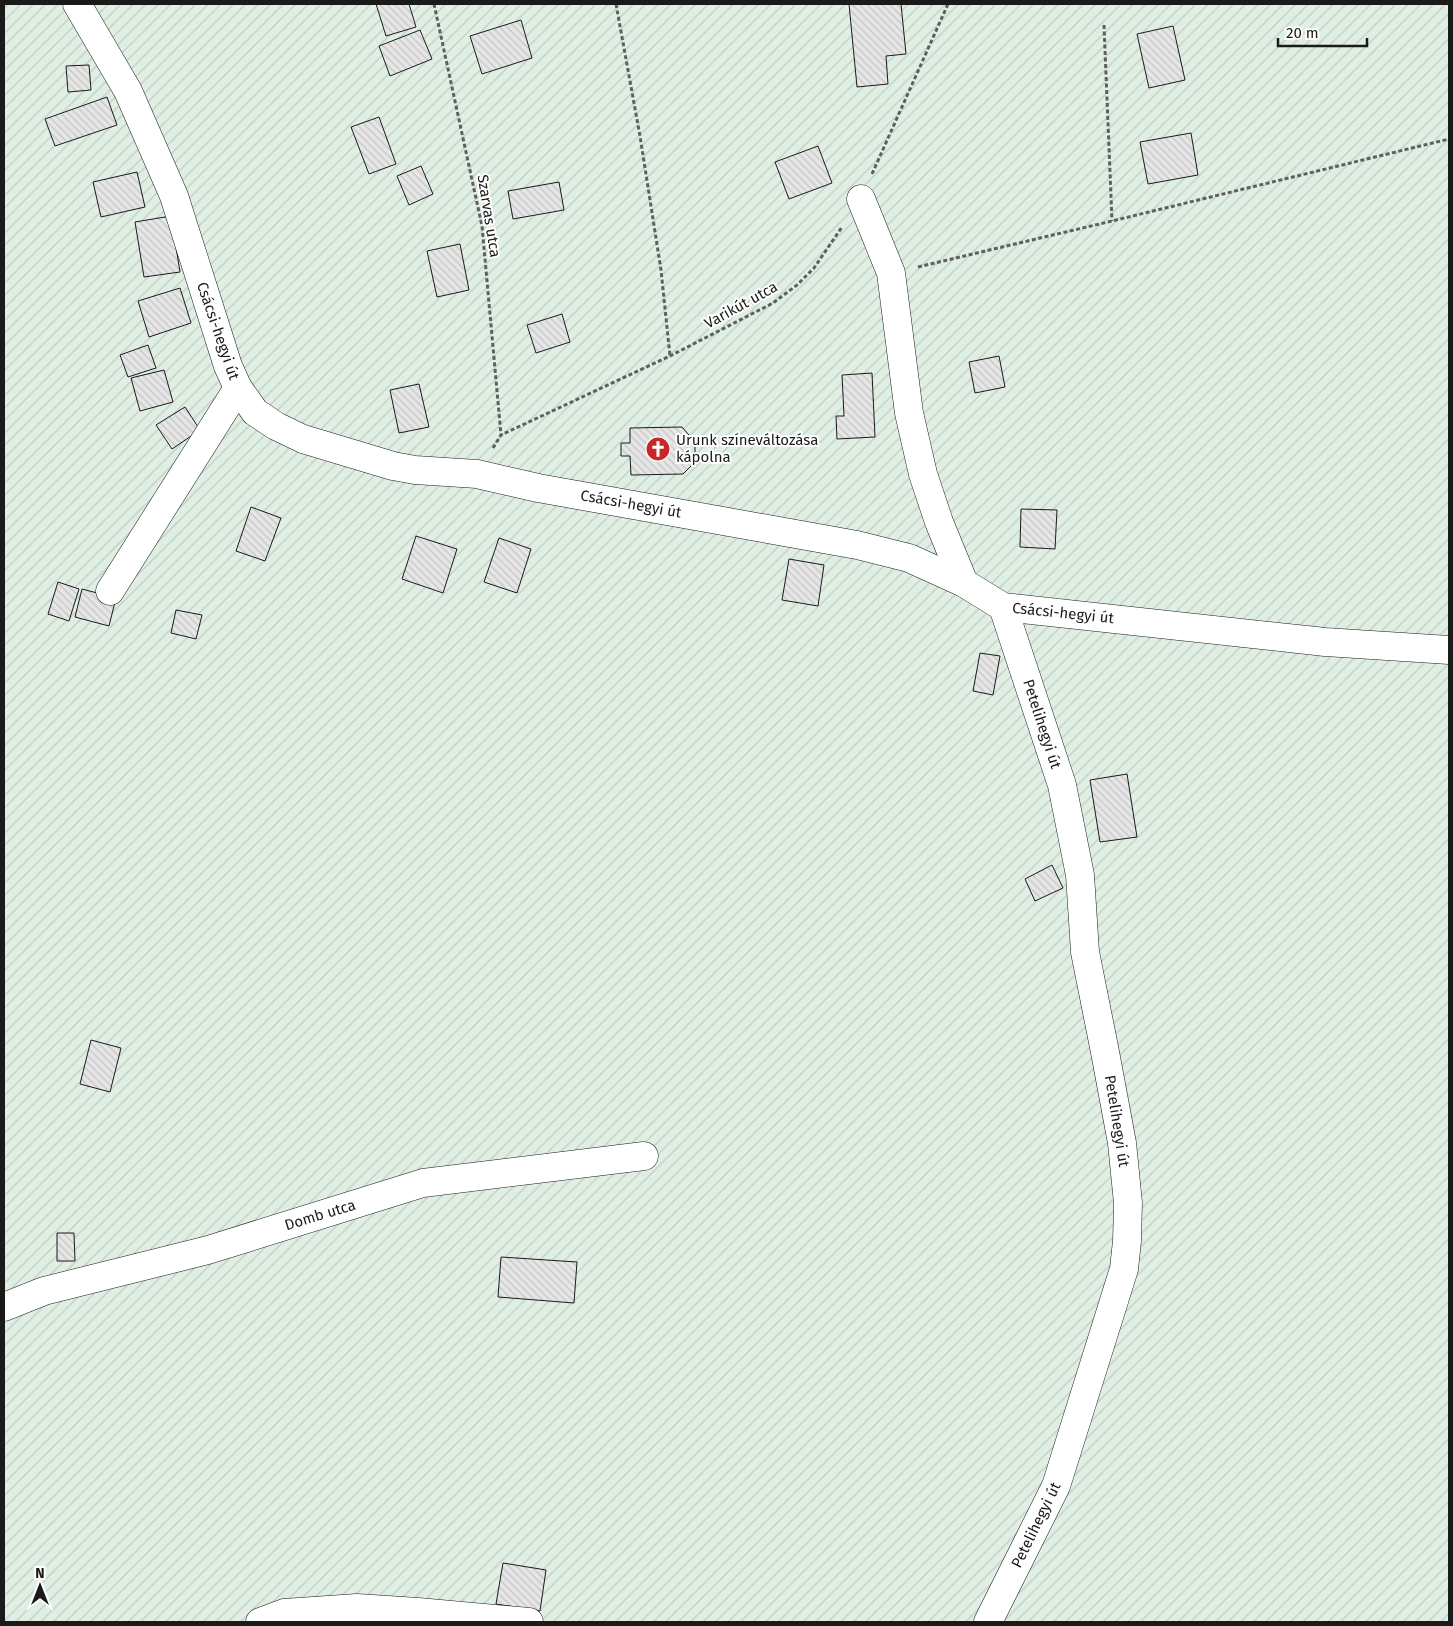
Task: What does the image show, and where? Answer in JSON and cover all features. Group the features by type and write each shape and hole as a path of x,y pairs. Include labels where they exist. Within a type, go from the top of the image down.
{"street":[{"name":"Csácsi-hegyi út","path":"77,4 128,91 174,196 228,366 238,388 255,412 276,426 303,439 393,466 415,470 478,474 538,488 857,545 909,558 964,583 1003,607 1325,642 1449,650"},
{"path":"861,199 890,273 909,412 923,474 939,522 964,583"},
{"path":"110,591 238,388"},
{"name":"Petelihegyi út","path":"988,1622 1056,1486 1124,1269 1128,1241 1128,1203 1122,1143 1085,952 1080,875 1062,785 1003,607"},
{"name":"Domb utca","path":"4,1307 44,1291 208,1250 423,1183 644,1156"},
{"path":"260,1622 284,1613 357,1608 529,1622"}],"path":[{"name":"Szarvas utca","path":"434,4 482,226 501,435"},
{"path":"616,4 640,136 661,270 670,356"},
{"name":"Varikút utca","path":"501,435 670,356 773,303 797,285 814,268 861,199 948,4"},
{"path":"1104,25 1112,221"},
{"path":"890,273 1449,139"},
{"path":"478,474 501,435"}],"green space":[{"path":"4,4 1449,4 1449,1622 4,1622"}],"building":[{"path":"376,4 409,4 416,27 386,36"},
{"path":"849,4 901,4 906,54 886,56 888,84 857,87"},
{"path":"521,20 532,58 482,74 470,36"},
{"path":"1173,26 1185,80 1149,88 1137,34"},
{"path":"420,30 432,59 390,76 379,46"},
{"path":"89,65 91,90 68,92 66,66"},
{"path":"107,97 117,125 55,146 45,119"},
{"path":"379,117 396,164 369,174 351,127"},
{"path":"1191,133 1198,175 1148,184 1140,142"},
{"path":"818,146 832,183 789,199 775,162"},
{"path":"421,166 433,194 409,205 397,176"},
{"path":"137,172 145,207 101,217 93,182"},
{"path":"559,182 564,210 513,219 508,191"},
{"path":"171,216 180,272 144,277 135,222"},
{"path":"460,244 469,290 437,297 427,251"},
{"path":"180,288 191,323 149,337 138,301"},
{"path":"562,314 570,342 536,353 527,325"},
{"path":"148,345 156,368 128,377 120,355"},
{"path":"999,356 1005,387 975,393 969,362"},
{"path":"164,370 173,402 140,411 131,378"},
{"path":"872,373 875,437 837,439 836,416 844,416 842,375"},
{"path":"419,384 429,427 399,433 390,390"},
{"path":"185,407 200,430 172,449 156,425"},
{"name":"Urunk színeváltozása kápolna","path":"682,427 695,442 695,462 683,474 631,475 630,456 621,456 621,443 630,443 630,428"},
{"path":"251,507 281,518 265,561 236,551"},
{"path":"1021,509 1057,510 1055,549 1020,547"},
{"path":"416,536 457,549 443,593 402,579"},
{"path":"499,538 531,549 517,593 484,582"},
{"path":"789,559 824,565 818,606 782,600"},
{"path":"58,582 79,589 69,621 48,614"},
{"path":"82,589 116,598 109,626 75,617"},
{"path":"176,610 202,615 196,639 171,633"},
{"path":"980,653 1000,656 993,695 973,691"},
{"path":"1127,774 1137,837 1100,842 1090,780"},
{"path":"1052,865 1063,888 1035,901 1025,879"},
{"path":"91,1040 121,1048 110,1092 80,1084"},
{"path":"57,1233 74,1233 75,1261 57,1261"},
{"path":"501,1257 577,1262 574,1303 498,1297"},
{"path":"503,1563 546,1570 540,1611 496,1604"}],"place":[{"name":"Urunk színeváltozása kápolna","path":"658,449"}]}
